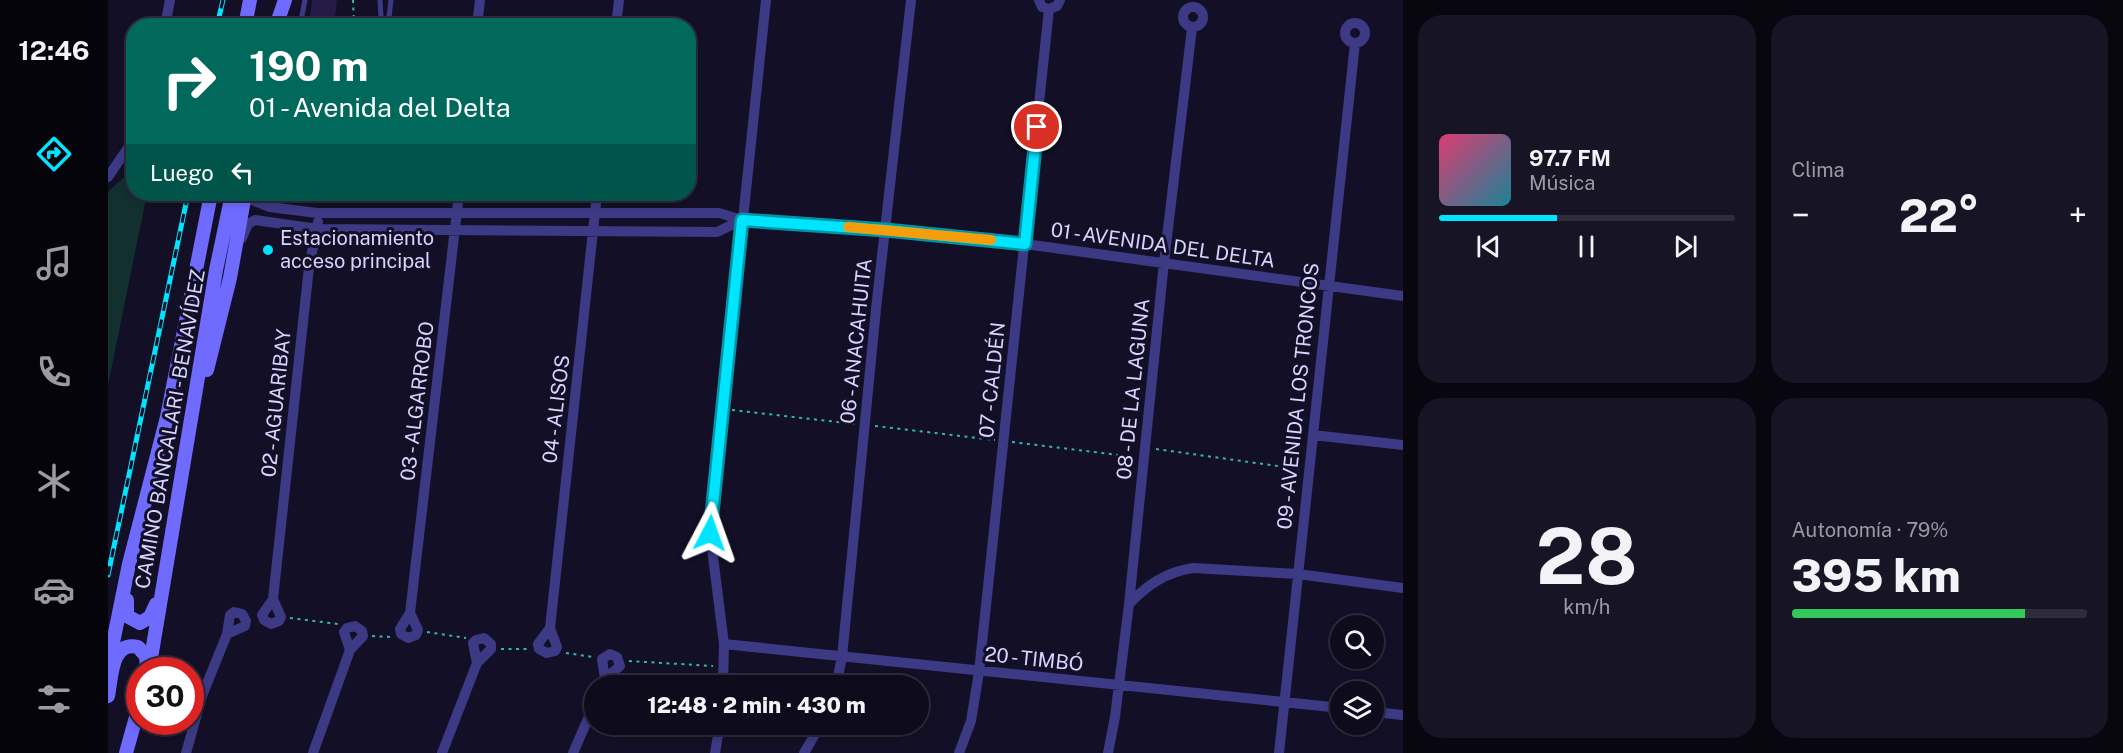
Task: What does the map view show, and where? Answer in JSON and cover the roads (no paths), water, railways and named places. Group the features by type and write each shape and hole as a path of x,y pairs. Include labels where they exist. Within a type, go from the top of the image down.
{"main road":[{"path":"247,18 250,0"},
{"path":"280,18 285,1"},
{"name":"CAMINO BANCALARI - BENAVÍDEZ","path":"108,667 129,564 167,417 210,201"},
{"name":"CAMINO BANCALARI - BENAVÍDEZ","path":"150,657 216,270 240,201"},
{"path":"192,421 213,351 230,278 241,201"},
{"path":"150,486 125,610 132,621 146,622 162,590"},
{"path":"108,696 115,659 122,648 133,646 142,650 144,657"},
{"path":"126,753 131,735"}],"street":[{"path":"167,18 170,0"},
{"path":"478,18 480,0"},
{"path":"617,18 619,0"},
{"path":"724,675 724,644 710,533 766,0"},
{"name":"06 - ANACAHUITA","path":"838,675 911,0"},
{"path":"1039,0 1042,7 1049,9 1055,8 1060,0"},
{"name":"07 - CALDÉN","path":"960,753 971,721 979,672 1049,9"},
{"name":"08 - DE LA LAGUNA","path":"1108,753 1129,604 1164,262 1192,28"},
{"name":"09 - AVENIDA LOS TRONCOS","path":"1279,753 1354,43"},
{"path":"108,177 126,151"},
{"name":"01 - AVENIDA DEL DELTA","path":"257,201 270,207 318,213 595,211 718,213 742,220 886,230 1025,244 1403,296"},
{"name":"03 - ALGARROBO","path":"410,613 418,630 416,635 408,638 401,634 400,629 410,613 459,201"},
{"name":"04 - ALISOS","path":"550,628 595,229 596,201"},
{"name":"02 - AGUARIBAY","path":"273,599 265,609 264,620 275,624 281,617 273,599 309,267 318,229 318,213"},
{"name":"01 - AVENIDA DEL DELTA","path":"240,218 269,216 318,229"},
{"name":"01 - AVENIDA DEL DELTA","path":"230,278 246,228 251,221 277,222 318,229 595,229 717,232 742,220"},
{"path":"1313,435 1403,445"},
{"path":"1129,604 1154,581 1180,570 1209,567 1298,574 1403,588"},
{"path":"314,753 350,651 363,636 359,627 351,626 344,632 350,651"},
{"path":"550,628 556,640 555,651 547,653 539,649 541,638 550,628"},
{"path":"186,753 202,696 227,634"},
{"path":"442,753 477,663 488,654 491,644 484,638 476,640 473,650 477,663"},
{"name":"20 - TIMBÓ","path":"724,644 1330,707"},
{"path":"610,654 620,661 616,671 604,682 603,658 610,654"},
{"path":"1384,713 1403,715"},
{"path":"573,753 584,728"},
{"path":"715,753 718,735"},
{"path":"804,753 815,735"}],"lane":[{"path":"302,18 305,0"},
{"path":"380,0 382,18"},
{"path":"388,18 391,0"}],"railway":[{"path":"219,18 223,0"},
{"path":"108,575 187,201"}],"place":[{"name":"Estacionamiento acceso principal","path":"268,250"}]}
